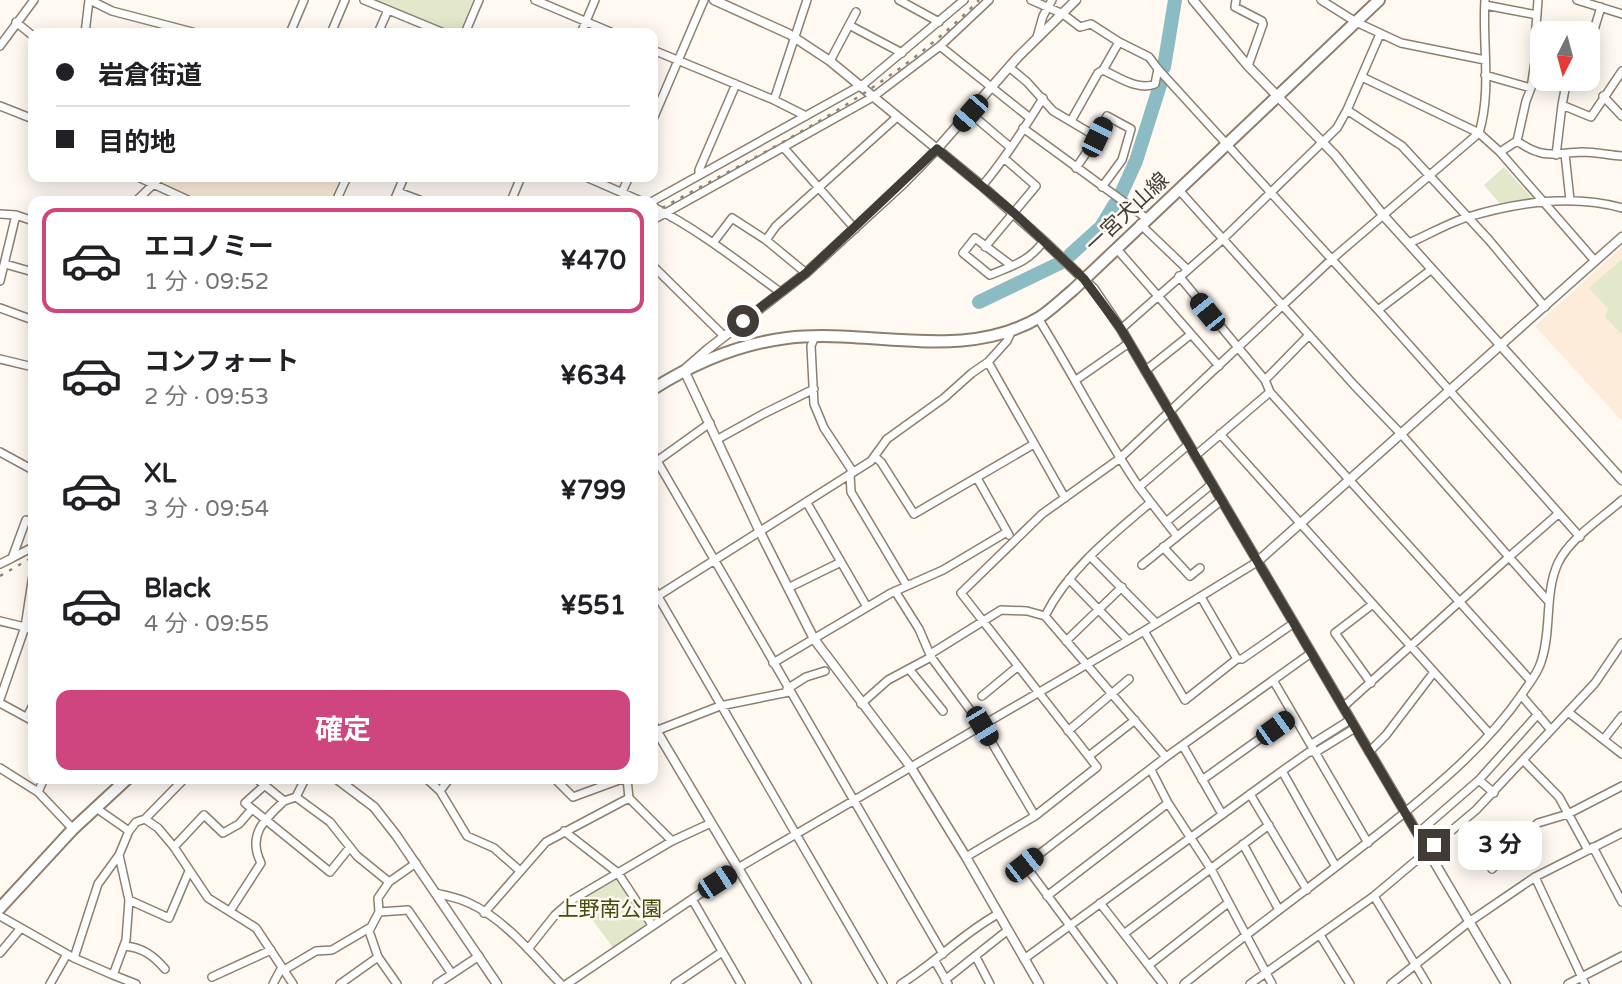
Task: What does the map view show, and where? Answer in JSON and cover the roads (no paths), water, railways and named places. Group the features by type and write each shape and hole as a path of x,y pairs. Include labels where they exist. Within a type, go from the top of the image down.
{"main road":[{"name":"一宮犬山線","path":"658,386 711,357 786,338 966,341 988,338 1038,318 1084,279 1379,0"},
{"path":"2,902 122,784"}],"street":[{"path":"0,46 34,0"},
{"path":"86,28 90,0 112,11 177,28"},
{"path":"292,28 304,0"},
{"path":"333,28 345,0"},
{"path":"364,0 432,28"},
{"path":"467,28 479,0"},
{"path":"535,0 601,28"},
{"path":"583,28 595,0"},
{"path":"658,106 704,0"},
{"path":"714,0 795,37 830,61 1014,213 1084,279 1121,329 1506,984"},
{"path":"774,100 807,0"},
{"path":"899,0 939,22"},
{"path":"658,198 880,72 964,0"},
{"path":"658,218 873,97 940,46 989,0"},
{"path":"1031,0 1050,3 1080,27 1091,24 1149,57 1580,537"},
{"path":"1039,984 910,766 814,639 684,370 806,273 855,229 937,149 991,86 1076,0"},
{"path":"1193,0 1248,66 1335,155 1383,215 1622,480"},
{"path":"1236,0 1235,7 1263,24 1248,66"},
{"path":"1321,0 1356,22 1401,43 1485,60"},
{"path":"1537,21 1538,0"},
{"path":"1577,0 1622,14"},
{"path":"1037,37 1050,3"},
{"path":"966,857 1035,816 1097,767 961,593 1042,514 1119,459 1282,304 1479,133 1485,112 1485,3 1537,15"},
{"path":"1597,21 1601,7"},
{"path":"380,28 388,10"},
{"path":"830,61 856,12"},
{"path":"16,22 28,33"},
{"path":"849,25 902,53"},
{"path":"1121,329 1223,239 1337,128 1380,34"},
{"path":"1071,121 1119,42"},
{"path":"940,46 1030,118"},
{"path":"658,52 806,116"},
{"path":"1009,68 1043,98 1053,111 1097,137"},
{"path":"1103,70 1128,82 1147,86 1155,84 1158,69"},
{"path":"1562,105 1591,117 1622,71"},
{"path":"1485,75 1530,88"},
{"path":"1362,77 1479,133 1500,152 1595,261"},
{"path":"699,175 736,84"},
{"path":"1500,152 1517,141 1530,91"},
{"path":"1565,91 1561,154 1570,200"},
{"path":"1603,96 1622,116"},
{"path":"982,186 1005,159 1010,147 1043,98"},
{"path":"0,106 28,117"},
{"path":"1347,110 1402,146 1489,240 1545,307"},
{"path":"970,113 1010,147"},
{"path":"1076,168 1097,137 1107,116 1131,128 1122,160 1102,187"},
{"path":"766,240 776,226 897,117"},
{"path":"1023,128 1143,221 1187,269"},
{"path":"1517,141 1531,151 1622,156"},
{"path":"784,148 855,229"},
{"path":"985,247 1036,186 1005,159"},
{"path":"148,182 179,196"},
{"path":"140,196 157,182"},
{"path":"396,196 402,182"},
{"path":"598,182 630,196"},
{"path":"622,192 627,182"},
{"path":"1179,190 1402,435 1549,602"},
{"path":"398,191 410,196"},
{"path":"1409,243 1466,217 1542,202 1599,202 1622,208"},
{"path":"658,209 713,243 780,292"},
{"path":"0,214 28,219"},
{"path":"0,281 16,215"},
{"path":"713,243 732,218 766,240 806,273"},
{"path":"567,984 738,868 1258,562 1622,237"},
{"path":"1012,266 975,238 963,253 990,275 1012,266 1032,257 1044,242"},
{"path":"1116,248 1219,366"},
{"path":"5,264 28,271"},
{"path":"1378,310 1432,269"},
{"path":"658,270 724,336"},
{"path":"1179,276 1265,380 1270,392 1530,680"},
{"path":"0,308 28,318"},
{"path":"1038,318 1119,459 1177,536"},
{"path":"658,592 807,503 875,457 887,439 988,362 1007,341 1012,330"},
{"path":"1145,371 1190,335"},
{"path":"1265,380 1309,335"},
{"path":"815,337 811,346 814,404 824,428 852,473 851,492 907,586"},
{"path":"1076,380 1129,343"},
{"path":"0,359 28,367"},
{"path":"988,362 1065,498"},
{"path":"718,439 814,389"},
{"path":"1195,456 1270,392"},
{"path":"658,455 710,423"},
{"path":"1220,434 1489,733"},
{"path":"875,457 881,462 914,514 1034,444"},
{"path":"1139,487 1188,444"},
{"path":"0,467 2,454 28,467"},
{"path":"658,462 943,954"},
{"path":"977,478 1013,542"},
{"path":"1166,522 1212,484"},
{"path":"1142,565 1222,500"},
{"path":"1184,984 1247,933 1368,843 1450,776 1489,733 1521,695 1540,665 1544,652 1549,602 1558,564 1580,537 1622,500"},
{"path":"807,503 867,607"},
{"path":"1045,616 1056,593 1090,556 1150,503"},
{"path":"1343,707 1558,514"},
{"path":"12,558 26,520 28,521"},
{"path":"773,663 895,591 943,570 1007,532"},
{"path":"1163,547 1190,576 1200,568"},
{"path":"0,564 28,550"},
{"path":"1090,556 1156,623"},
{"path":"788,588 841,562"},
{"path":"1069,579 1128,640"},
{"path":"1066,641 1122,587"},
{"path":"895,591 919,629 931,657 982,726 1035,816"},
{"path":"1201,597 1237,659"},
{"path":"658,601 883,984"},
{"path":"28,604 24,627 0,701 28,718"},
{"path":"1371,682 1335,633 1373,604"},
{"path":"861,704 888,680 931,657 932,653 1001,610 1027,611 1045,616 1166,757"},
{"path":"0,621 28,628"},
{"path":"1144,631 1185,700 1237,659 1242,659 1294,624"},
{"path":"1250,984 1374,896 1454,830 1494,793 1552,730 1595,682 1622,643"},
{"path":"1113,984 1024,865 1166,757 1311,653"},
{"path":"982,696 1017,667"},
{"path":"909,669 943,711"},
{"path":"658,728 720,706 788,690 806,677 825,671"},
{"path":"1369,752 1386,735 1433,672"},
{"path":"1068,732 1129,679"},
{"path":"1273,680 1368,843"},
{"path":"1521,695 1552,730"},
{"path":"1568,712 1622,754"},
{"path":"1418,833 1479,780 1538,714"},
{"path":"1202,780 1293,715"},
{"path":"1604,739 1622,716"},
{"path":"1089,756 1135,720"},
{"path":"1024,959 1350,720"},
{"path":"1314,748 1355,728"},
{"path":"658,736 807,984"},
{"path":"1183,746 1222,814"},
{"path":"1524,761 1559,797 1622,902"},
{"path":"0,768 38,792 73,830"},
{"path":"1150,770 1211,869 1272,984"},
{"path":"1282,771 1336,867"},
{"path":"1479,780 1494,793"},
{"path":"38,792 42,784"},
{"path":"50,984 71,956 98,884 119,855 128,831 136,822 145,819 179,784"},
{"path":"230,911 261,863 255,838 265,820 284,802 296,797 302,784"},
{"path":"344,784 374,807 416,863 498,984"},
{"path":"432,784 440,791 467,836 494,848 519,870"},
{"path":"440,791 445,784"},
{"path":"560,784 573,797 610,784"},
{"path":"625,784 629,798 672,841"},
{"path":"284,802 265,785 245,803 330,872 350,847"},
{"path":"1492,869 1538,823 1568,814 1622,786"},
{"path":"1250,794 1307,890"},
{"path":"296,797 330,822 357,856 389,882"},
{"path":"484,913 546,842 629,798"},
{"path":"1047,896 1168,803"},
{"path":"96,808 128,831"},
{"path":"174,846 204,815 223,833 239,824 252,809"},
{"path":"145,819 158,828 174,846 208,898 256,928 293,984"},
{"path":"528,949 555,915 572,900 672,841 711,823"},
{"path":"1125,933 1269,825"},
{"path":"565,831 618,873 652,925"},
{"path":"1391,984 1469,922 1535,877 1622,834"},
{"path":"1243,844 1279,910"},
{"path":"113,975 124,946 129,900 119,855"},
{"path":"397,984 378,957 369,930 379,912 378,898 389,882 416,863"},
{"path":"129,900 169,918 189,871"},
{"path":"1535,877 1583,981"},
{"path":"436,893 469,903 484,913 528,949 561,984"},
{"path":"1374,896 1427,984"},
{"path":"691,899 741,984"},
{"path":"1100,903 1163,984"},
{"path":"1149,965 1228,903"},
{"path":"379,912 408,911 452,974"},
{"path":"901,984 935,961 981,923 998,914"},
{"path":"0,916 71,956 134,984"},
{"path":"273,984 283,969 316,951 332,950 371,926"},
{"path":"0,953 21,928"},
{"path":"935,961 946,982 1008,930"},
{"path":"1320,935 1350,984"},
{"path":"124,946 132,946 154,955 165,969"},
{"path":"212,977 271,950"},
{"path":"675,984 722,952"},
{"path":"437,984 478,956"},
{"path":"1568,984 1583,981 1622,956"},
{"path":"340,984 378,957"},
{"path":"976,957 990,984"}],"waterway":[{"path":"1164,67 1175,0"},
{"path":"1121,194 1136,161 1161,82"},
{"path":"1070,255 1101,227 1115,204"},
{"path":"979,302 1060,263"}],"railway":[{"path":"658,210 782,143 866,92 944,34 979,0"},
{"path":"0,576 28,560"}],"park label":[{"name":"上野南公園","path":"610,909"}]}
